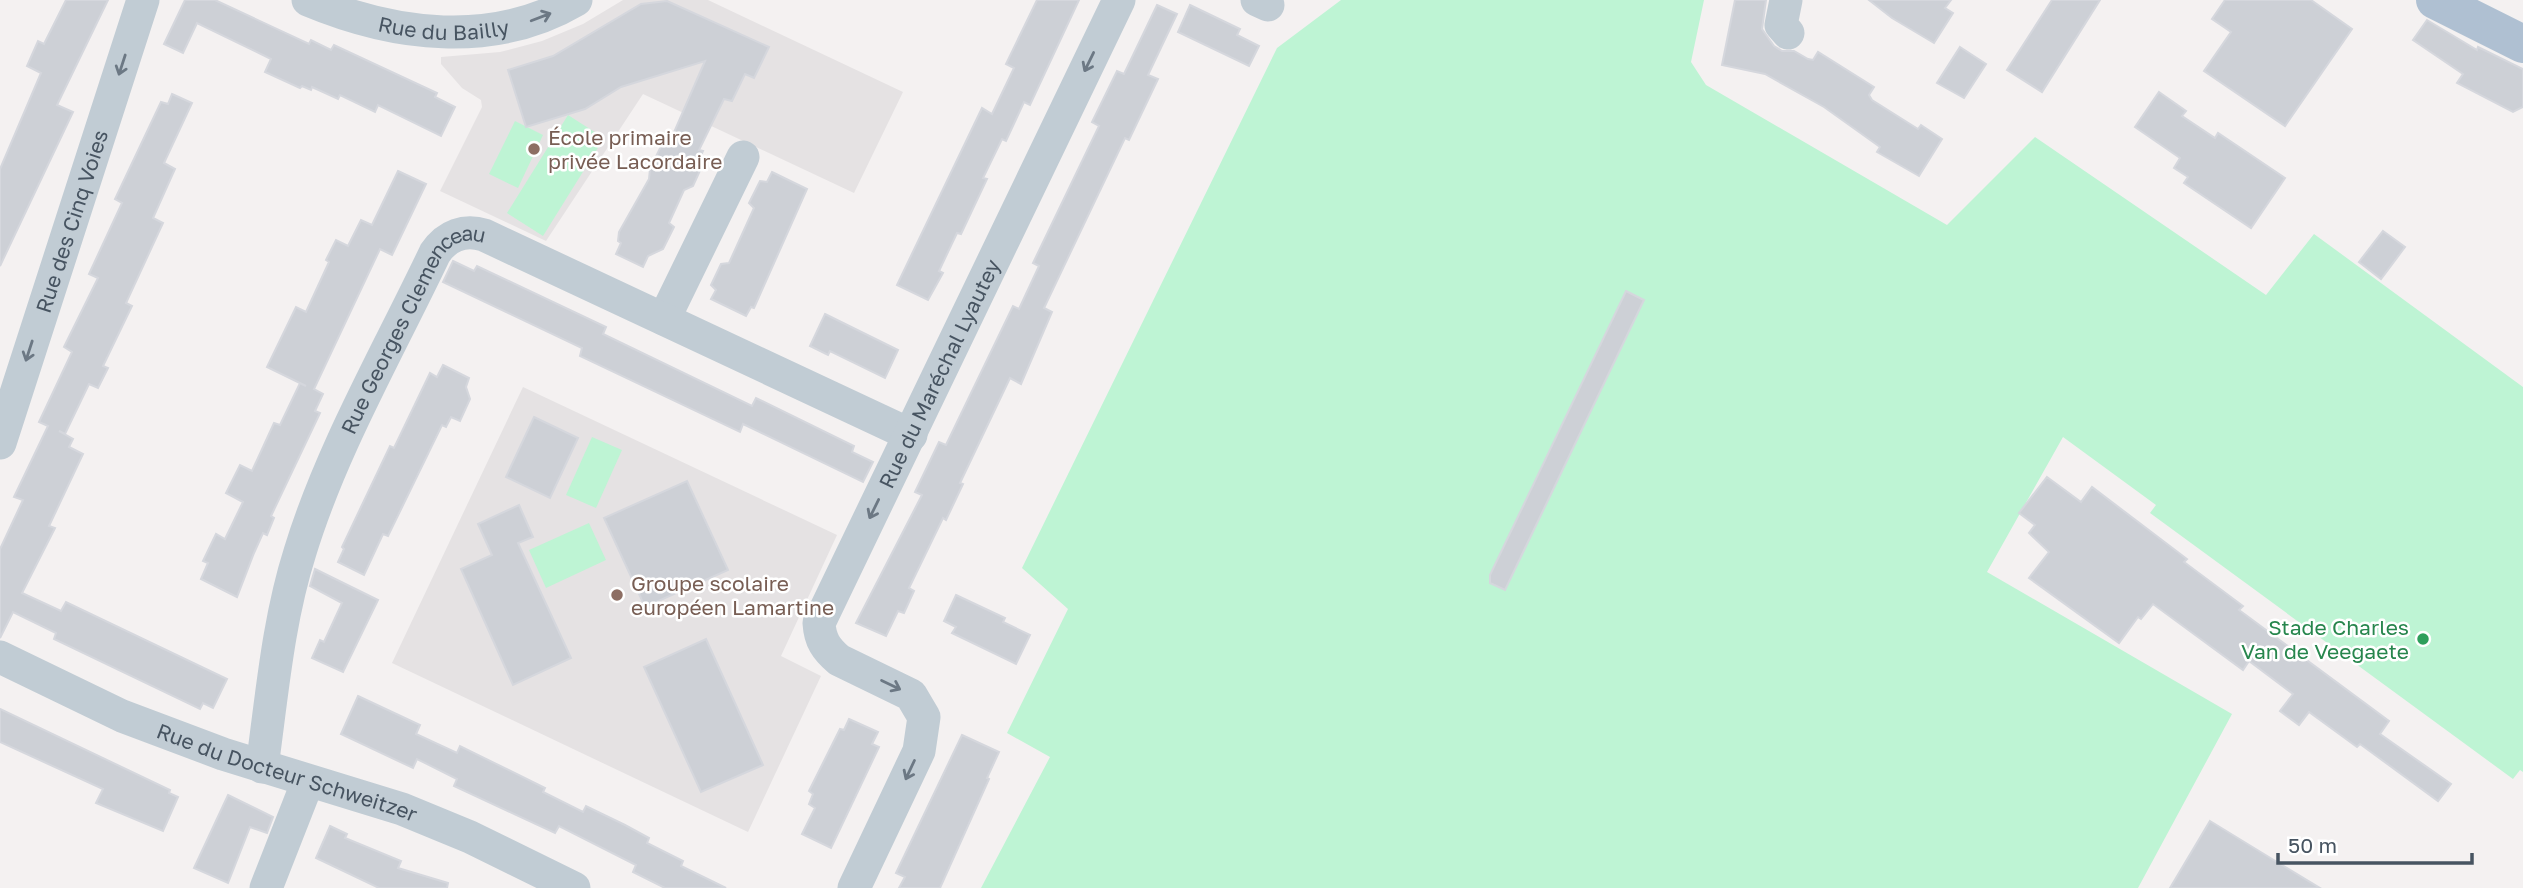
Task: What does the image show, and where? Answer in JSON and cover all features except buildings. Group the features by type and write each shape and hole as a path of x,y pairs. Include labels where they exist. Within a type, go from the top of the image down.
{"main road":[{"path":"2442,2 2509,37"}],"street":[{"name":"Rue des Cinq Voies","path":"0,443 144,0"},
{"name":"Rue du Bailly","path":"308,0 369,20 446,33 484,31 521,24 576,0"},
{"name":"Rue du Maréchal Lyautey","path":"854,888 919,751 924,717 911,695 839,660 823,643 819,623 1119,0"},
{"path":"1786,0 1781,25 1788,33"},
{"path":"664,318 743,157"},
{"name":"Rue Georges Clemenceau","path":"262,766 284,619 303,541 332,468 440,246 464,232 484,235 911,435"},
{"name":"Rue du Docteur Schweitzer","path":"0,657 122,716 262,766 402,809 470,837 574,888"},
{"path":"266,888 308,781"}],"shaded area":[{"name":"École primaire privée Lacordaire","path":"623,0 708,0 903,92 854,193 643,94 546,241 440,191 482,107 481,100 462,88 441,64 441,57 500,52 542,41 583,24"},
{"name":"Groupe scolaire européen Lamartine","path":"523,387 837,535 781,656 821,676 748,832 392,663"}],"green space":[{"path":"1341,0 1704,0 1691,62 1706,85 1947,225 2035,137 2266,295 2314,234 2523,387 2523,772 2520,770 2513,779 2150,513 2156,505 2063,437 1987,572 2232,714 2138,888 981,888 1050,757 1007,733 1068,609 1022,568 1277,48"},
{"path":"568,115 604,138 543,236 507,213"},
{"path":"515,121 543,135 518,188 489,174"},
{"path":"592,437 622,450 596,508 566,495"},
{"path":"589,523 606,560 546,588 529,550"}],"place":[{"name":"École primaire privée Lacordaire","path":"534,149"},
{"name":"Groupe scolaire européen Lamartine","path":"617,595"},
{"name":"Stade Charles Van de Veegaete","path":"2423,639"}]}
